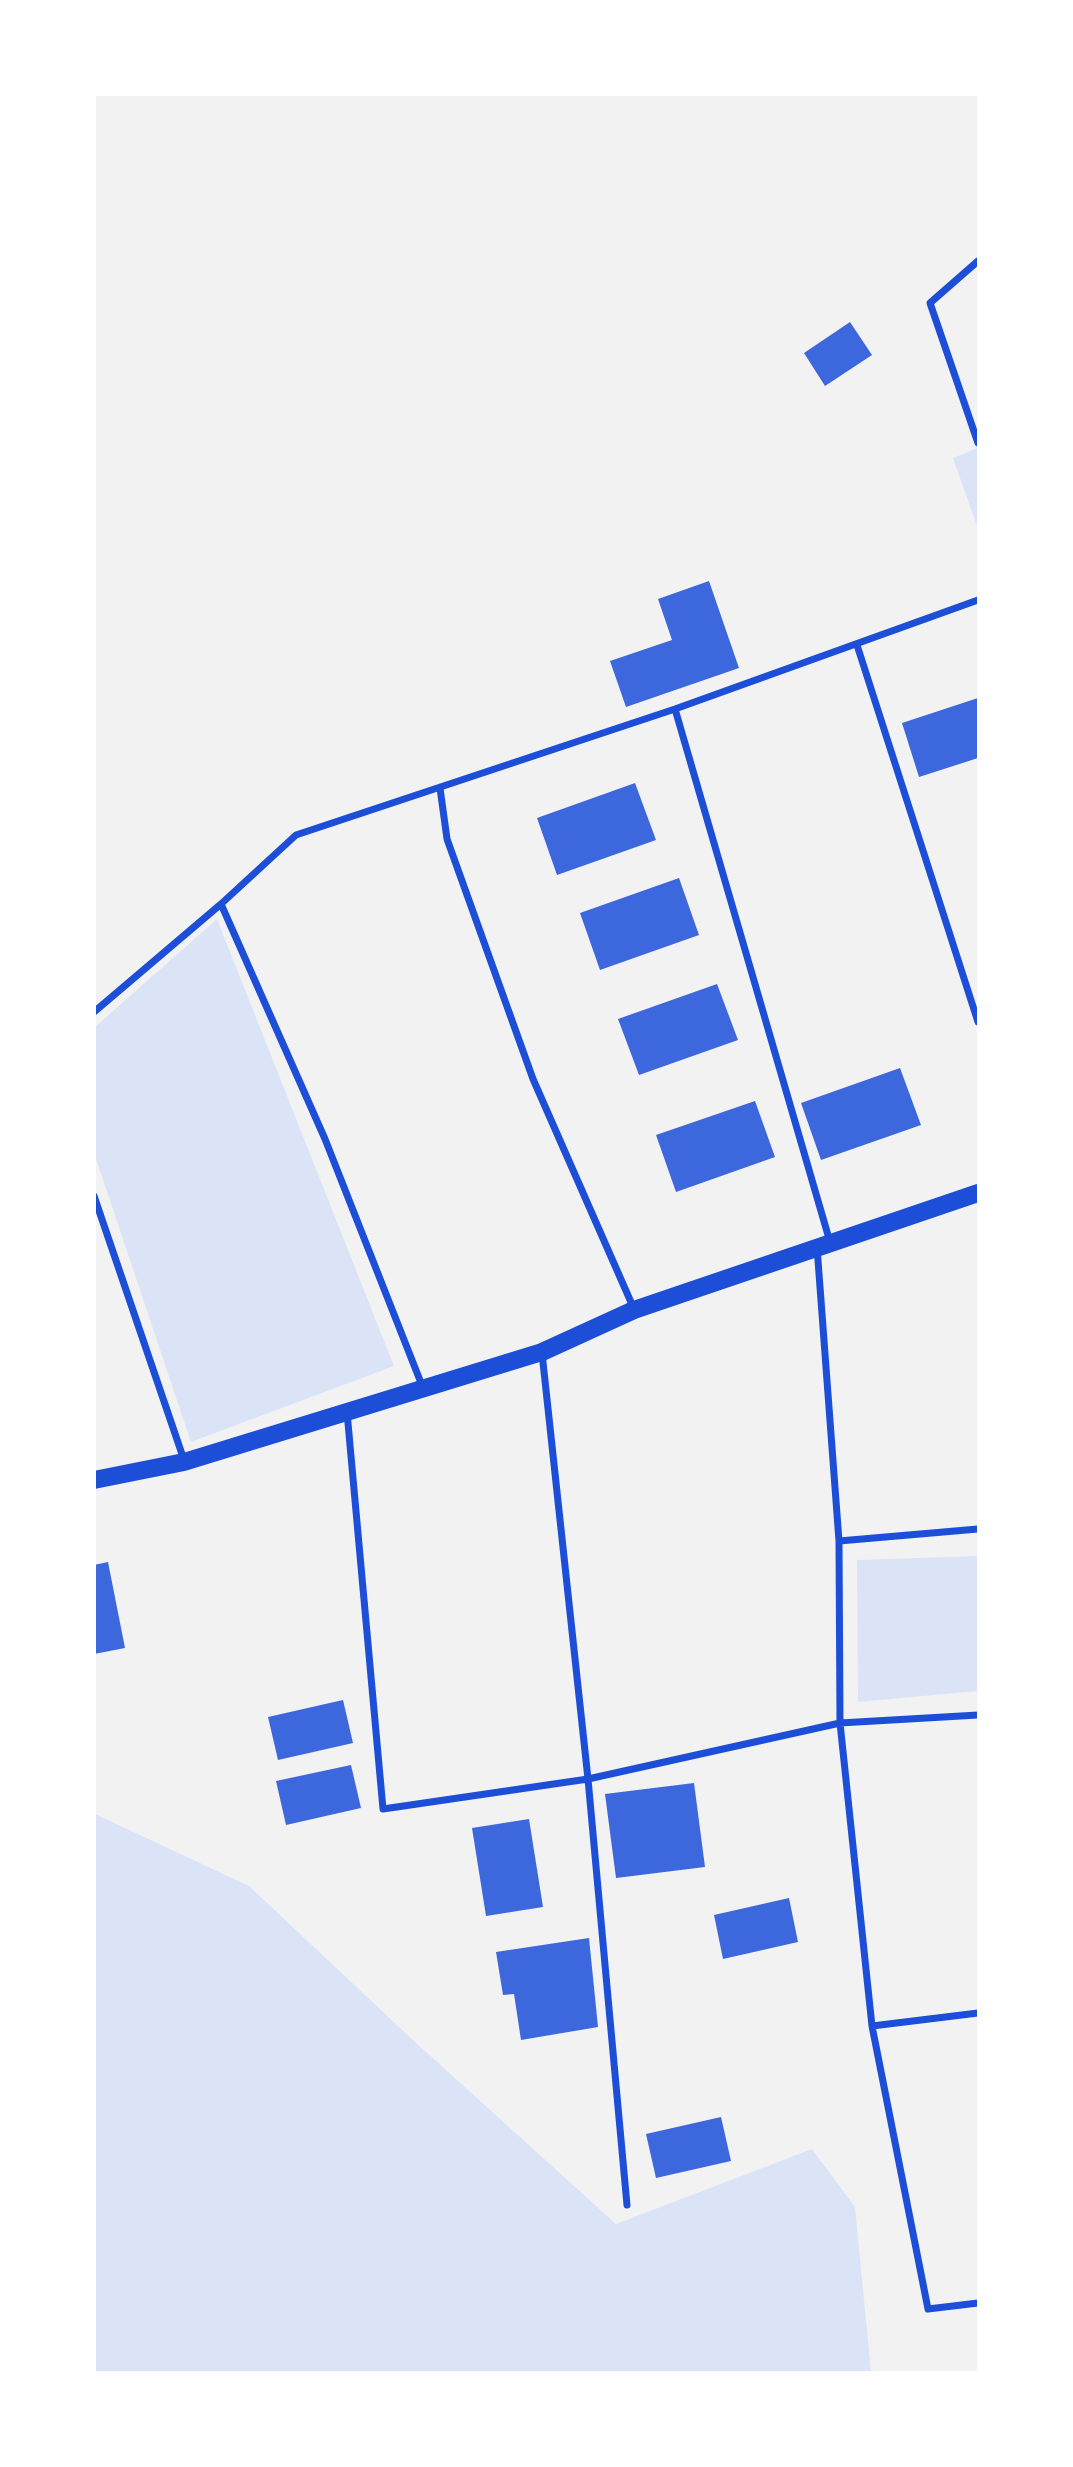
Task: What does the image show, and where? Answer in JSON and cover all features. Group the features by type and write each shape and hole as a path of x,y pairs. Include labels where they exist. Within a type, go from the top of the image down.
{"main road":[{"path":"94,1480 184,1462 542,1352 634,1310 978,1193"}],"street":[{"path":"978,261 930,303 978,443"},
{"path":"94,1012 221,904 296,835 676,709 978,600"},
{"path":"858,645 978,1021"},
{"path":"676,709 824,1245 839,1541 840,1723 872,2026 928,2309 978,2302"},
{"path":"440,788 447,839 533,1079 634,1310"},
{"path":"221,904 325,1139 423,1388"},
{"path":"94,1196 184,1462"},
{"path":"542,1352 588,1779 627,2205"},
{"path":"347,1412 383,1809 588,1779 840,1723 978,1715"},
{"path":"839,1541 978,1529"},
{"path":"872,2026 978,2013"}],"shaded area":[{"path":"978,448 978,529 953,458"},
{"path":"217,919 394,1366 191,1442 95,1156 95,1027"},
{"path":"978,1556 978,1691 858,1702 857,1560"},
{"path":"95,1814 249,1886 414,2041 616,2224 812,2149 855,2207 871,2372 95,2372"}],"building":[{"path":"850,322 872,355 825,386 804,353"},
{"path":"709,581 739,668 626,707 610,661 672,640 658,599"},
{"path":"978,698 978,758 919,777 902,723"},
{"path":"635,783 656,840 557,875 537,818"},
{"path":"679,878 699,935 600,970 580,913"},
{"path":"717,984 738,1040 639,1075 618,1019"},
{"path":"900,1068 921,1125 821,1160 801,1103"},
{"path":"755,1101 775,1157 676,1192 656,1135"},
{"path":"108,1562 125,1648 94,1654 94,1565"},
{"path":"343,1700 353,1743 278,1760 268,1717"},
{"path":"351,1765 361,1808 286,1825 276,1781"},
{"path":"694,1783 705,1867 616,1878 605,1794"},
{"path":"529,1819 543,1907 486,1916 472,1828"},
{"path":"789,1898 798,1942 723,1959 714,1915"},
{"path":"589,1938 598,2027 521,2040 514,1994 503,1995 496,1952"},
{"path":"721,2117 731,2161 656,2178 646,2134"}]}
